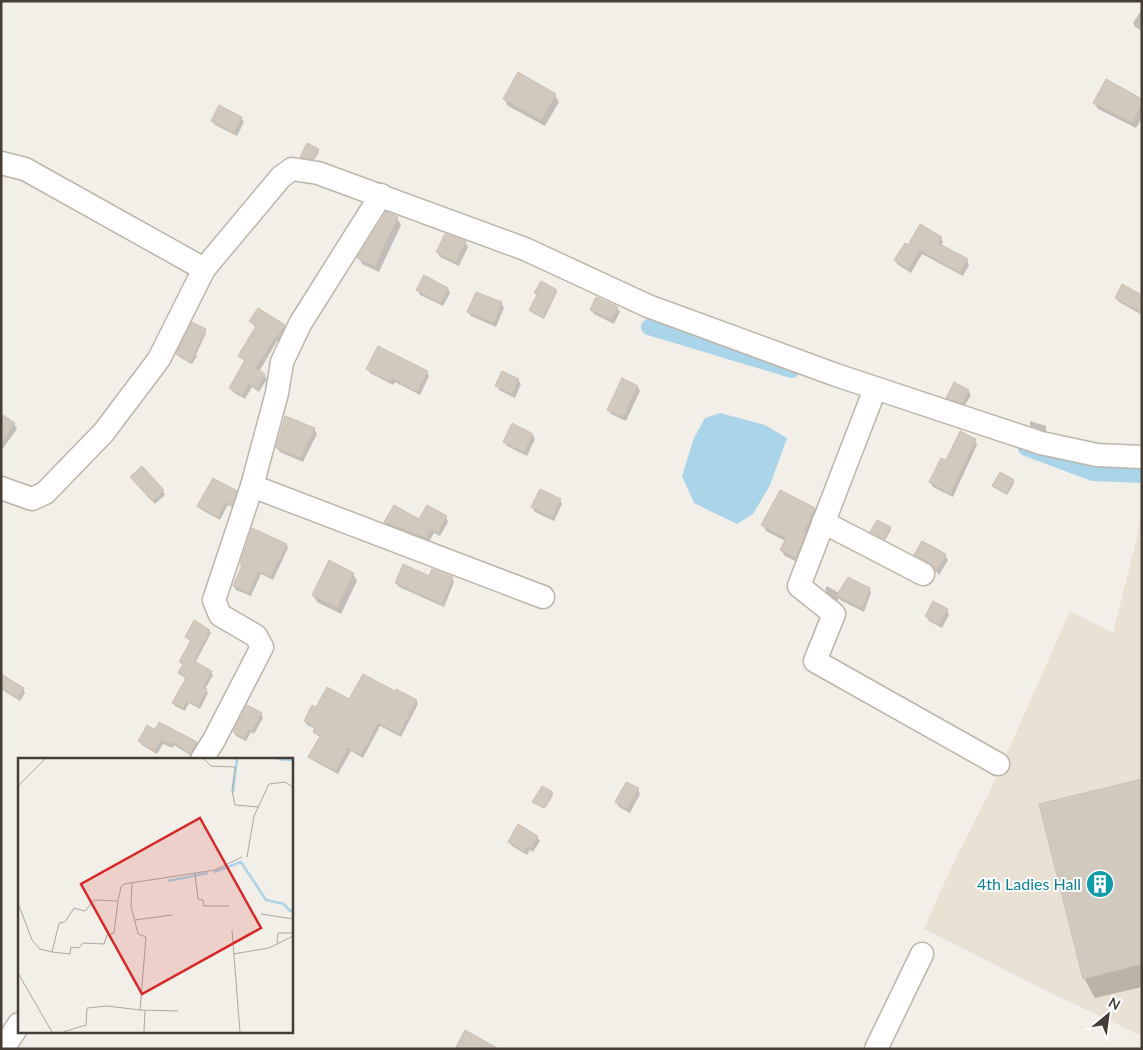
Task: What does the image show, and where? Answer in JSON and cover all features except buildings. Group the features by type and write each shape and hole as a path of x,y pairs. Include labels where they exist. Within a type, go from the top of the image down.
{"street":[{"path":"1,163 25,169 204,269"},
{"path":"1,488 32,499 45,493 104,432 159,359 204,269 281,177 292,169 318,173 525,249 648,306 836,375 1041,443 1097,455 1142,457"},
{"path":"203,758 214,740 262,647 256,636 220,615 214,600 252,486 282,362 300,324 381,195"},
{"path":"875,389 799,586 834,614 815,661 998,764"},
{"path":"252,486 543,597"},
{"path":"823,522 923,574"},
{"path":"876,1049 922,954"},
{"path":"4,1049 18,1026"}],"shaded area":[{"path":"1142,510 1142,1036 1055,995 924,929 952,866 993,785 1070,611 1113,633 1136,542"}],"water":[{"path":"720,413 765,425 787,438 770,485 753,514 737,524 694,503 682,476 694,438 705,418"}],"waterway":[{"path":"649,327 792,370"},
{"path":"1026,448 1093,473 1142,475"}],"place":[{"name":"4th Ladies Hall","path":"1100,884"}]}
